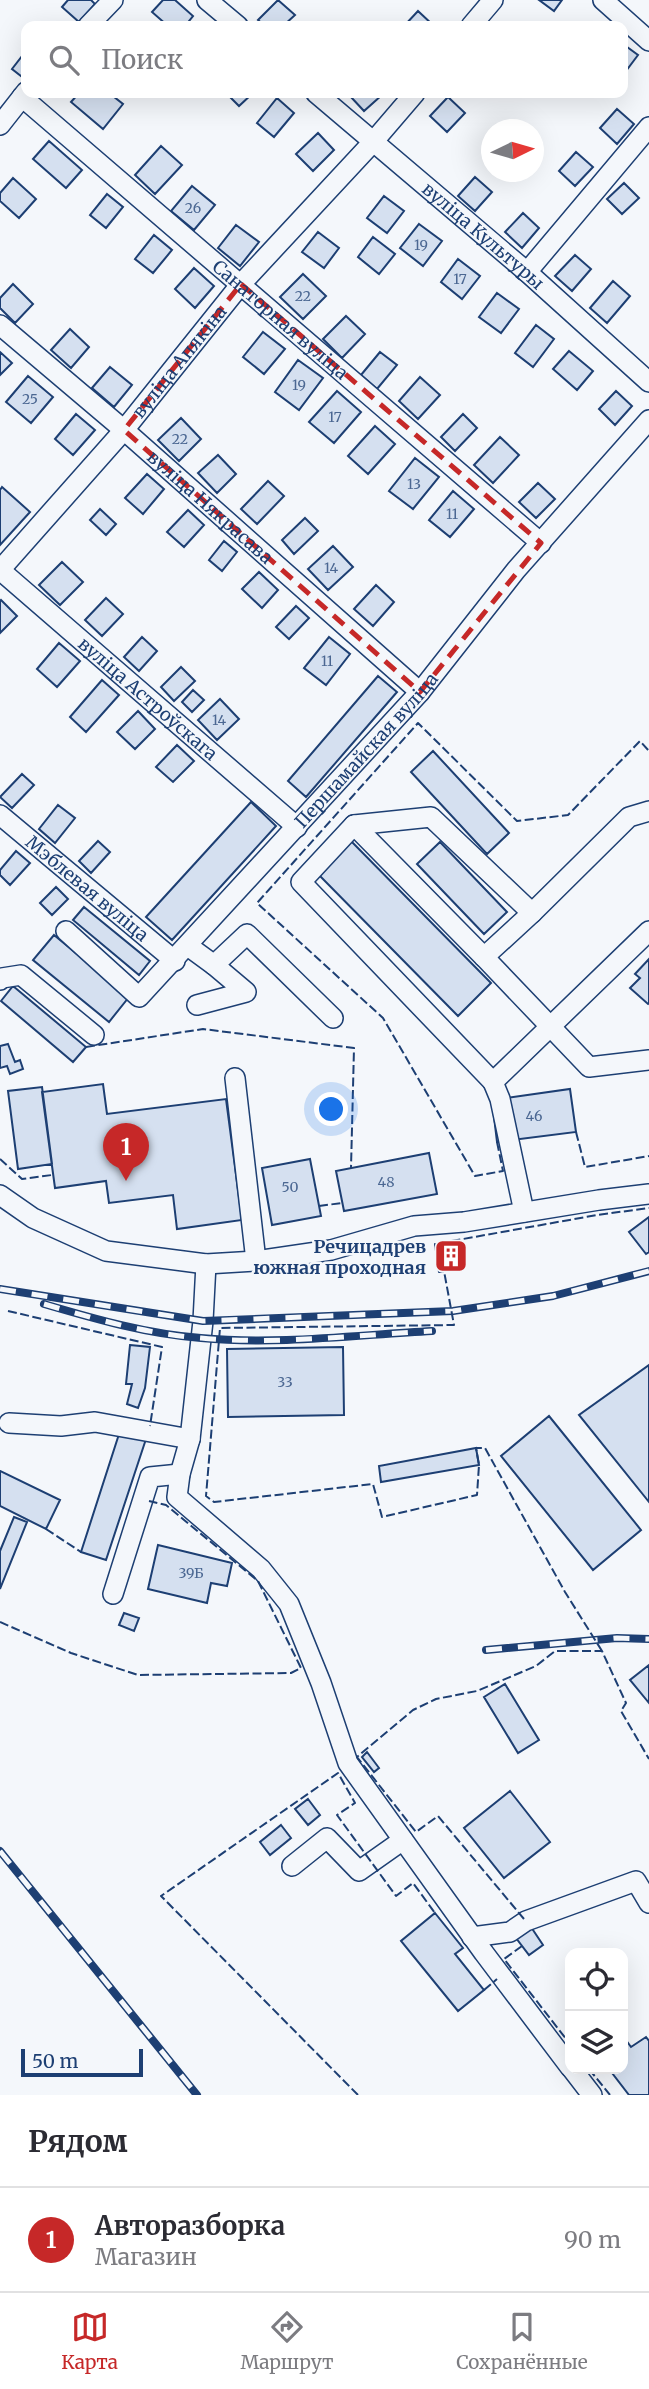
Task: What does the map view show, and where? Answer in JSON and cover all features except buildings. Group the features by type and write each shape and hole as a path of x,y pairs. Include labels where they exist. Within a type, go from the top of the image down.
{"street":[{"path":"93,21 113,0"},
{"path":"207,0 232,21"},
{"path":"475,21 493,0"},
{"path":"603,0 627,21"},
{"path":"628,22 649,41"},
{"path":"0,125 21,98"},
{"name":"Санаторная вуліца","path":"29,98 541,543"},
{"name":"вуліца Культуры","path":"322,98 527,272 649,382"},
{"name":"вуліца Апякіна","path":"0,570 124,430 241,284 411,98"},
{"path":"527,272 649,127"},
{"name":"вуліца Някрасава","path":"0,325 124,430 421,692"},
{"name":"Першамайская вуліца","path":"66,932 139,997 421,692 516,570 649,420"},
{"name":"вуліца Астроўскага","path":"0,570 297,827"},
{"path":"484,957 629,817 649,811"},
{"name":"Мэблевая вуліца","path":"0,815 181,953 214,965 246,992 197,1005"},
{"path":"524,1212 500,1099 493,1082 301,882 354,825 431,817 532,913"},
{"path":"354,825 589,1067 649,1060"},
{"path":"493,1082 649,931"},
{"path":"214,965 247,934 333,1018"},
{"path":"0,980 21,975 94,1035"},
{"path":"235,1078 257,1261"},
{"path":"0,1195 33,1217 106,1251 206,1264 257,1261 331,1250 414,1226 464,1222 649,1194"},
{"path":"206,1264 203,1321 190,1438 177,1497 261,1569 289,1604 321,1683 348,1763 472,1937 565,2060"},
{"path":"9,1423 61,1426 95,1422 190,1438"},
{"path":"113,1594 150,1477 180,1474"},
{"path":"292,1867 327,1838 359,1871 403,1840"},
{"path":"472,1937 510,1932 526,1922 636,1881 649,1903"},
{"path":"576,2074 592,2095"}],"highlighted area":[{"path":"241,284 541,543 420,692 124,430"}],"railway":[{"path":"0,1289 203,1321 453,1311 553,1296 649,1271"},
{"path":"44,1304 141,1329 201,1338 287,1340 432,1331"},
{"path":"486,1650 617,1638 649,1639"},
{"path":"0,1851 197,2095"}],"fence":[{"path":"497,1142 503,1171 475,1176 383,1018 257,903 418,723 517,821 568,815 640,741 649,751"},
{"path":"86,1047 203,1029 354,1048 351,1168"},
{"path":"576,1132 585,1167 649,1156"},
{"path":"0,1159 22,1179 52,1175"},
{"path":"319,1206 342,1203"},
{"path":"602,1651 565,1592 485,1448 476,1448 479,1465 477,1495 382,1517 373,1484 214,1502 206,1496 220,1328 454,1325 444,1271 439,1272 435,1244 649,1208"},
{"path":"8,1311 162,1347 150,1426"},
{"path":"0,1622 71,1653 138,1675 291,1673 301,1668 258,1581 166,1505 149,1501"},
{"path":"46,1529 81,1552"},
{"path":"524,1919 438,1816 416,1832 357,1757 413,1710 436,1699 477,1691 536,1666 555,1651 602,1651 626,1703 621,1711 649,1759"},
{"path":"358,2095 161,1896 338,1773 355,1803 337,1815 396,1896 413,1883 435,1913"},
{"path":"522,1946 504,1959 565,2038"},
{"path":"484,1990 497,1979"},
{"path":"593,2074 610,2095"}],"place":[{"name":"Авторазборка","path":"126,1181"},
{"name":"Речицадрев южная проходная","path":"451,1256"}]}
